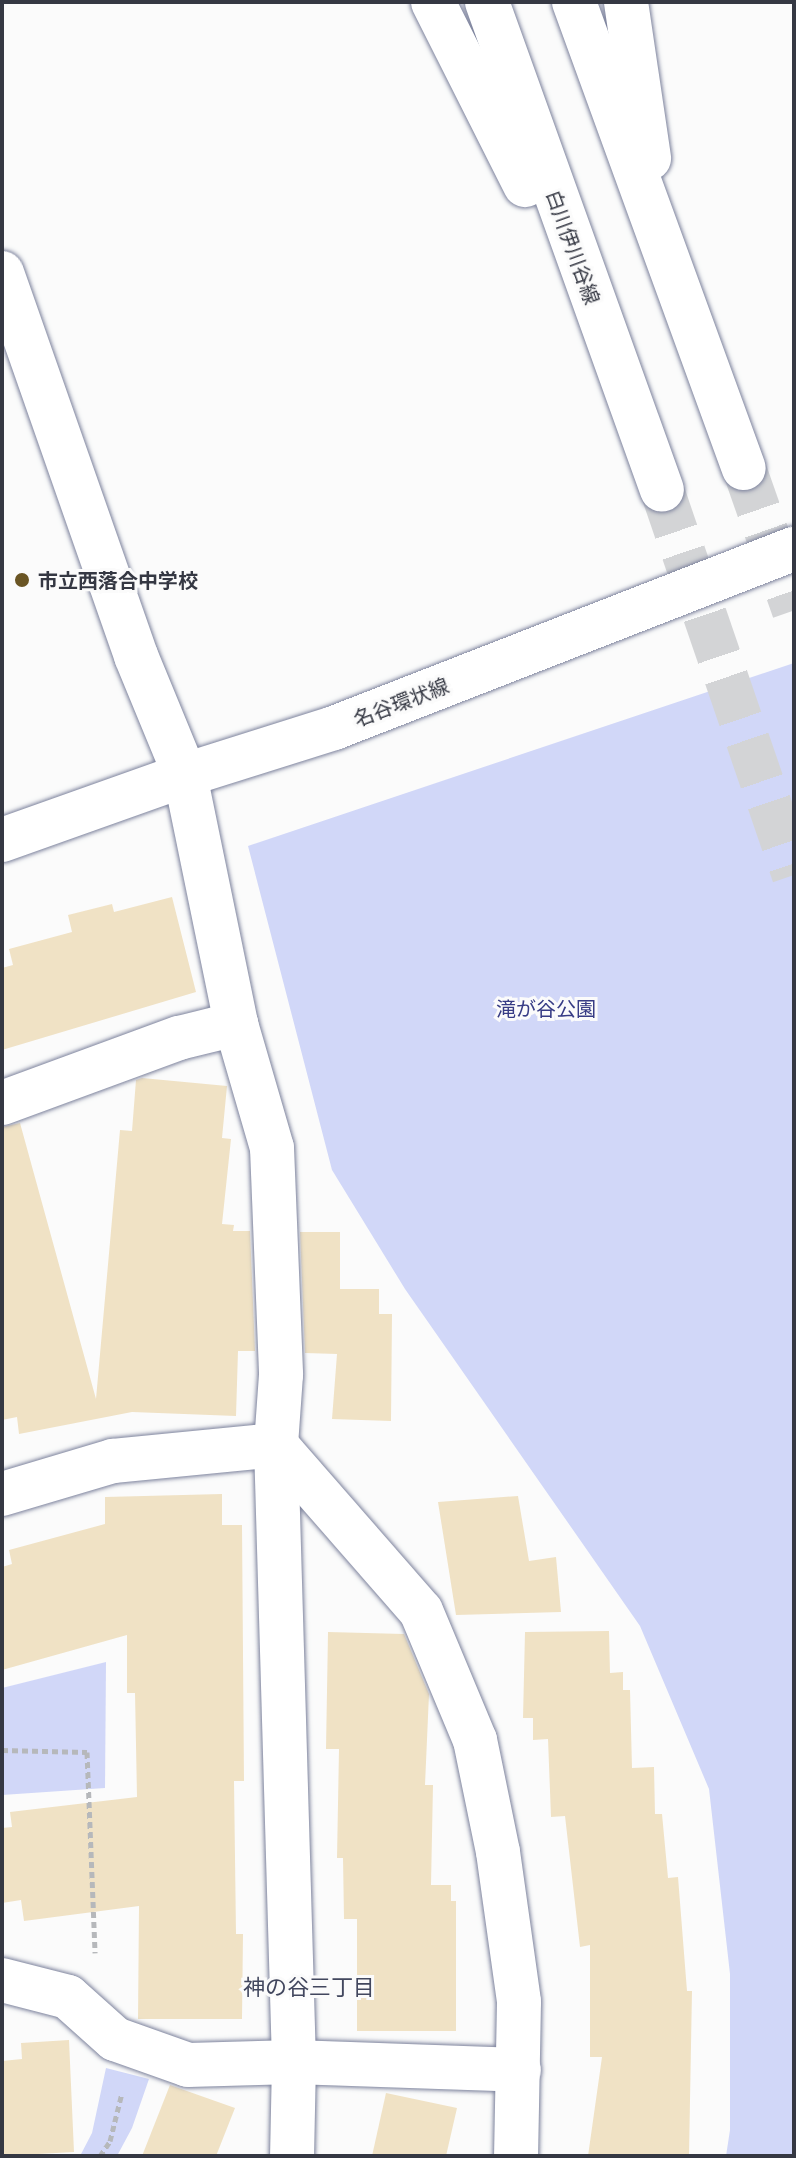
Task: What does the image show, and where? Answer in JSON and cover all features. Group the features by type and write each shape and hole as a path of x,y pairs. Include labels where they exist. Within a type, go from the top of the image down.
{"street":[{"path":"433,2 621,382"},
{"name":"白川伊川谷線","path":"487,2 662,490"},
{"path":"574,2 744,468"},
{"path":"626,2 660,239"},
{"path":"2,273 136,656 185,775 236,1024 272,1148 281,1375 276,1445 294,2062 292,2156"},
{"name":"名谷環状線","path":"2,840 185,775 334,728 794,549"},
{"path":"2,1103 179,1038 236,1024"},
{"path":"2,1494 113,1461 276,1445"},
{"path":"276,1445 421,1611 475,1740 498,1852 519,2002 516,2156"},
{"path":"2,1980 68,1997 115,2039 188,2065 294,2062 519,2070"}],"path":[{"path":"2,1750 87,1752 97,1916 95,1957"},
{"path":"100,2156 110,2141 122,2093 115,2039"}],"green space":[{"name":"滝が谷公園","path":"794,663 794,2156 726,2156 730,2130 730,1974 709,1789 640,1626 405,1289 332,1170 248,846"},
{"path":"106,1662 105,1788 2,1795 2,1688"},
{"path":"106,2068 149,2079 132,2128 117,2156 80,2156 92,2133"}],"building":[{"path":"172,897 196,992 2,1050 2,968 13,965 9,949 72,932 68,915 112,904 114,912"},
{"path":"136,1080 227,1086 222,1138 231,1139 222,1224 234,1225 233,1231 250,1231 255,1351 238,1351 236,1416 132,1412 19,1434 17,1417 2,1420 2,1127 20,1123 96,1399 120,1130 132,1131"},
{"path":"300,1232 340,1232 340,1289 379,1289 379,1314 392,1314 391,1421 332,1419 337,1354 305,1353"},
{"path":"222,1494 222,1525 242,1525 244,1781 234,1781 236,1934 243,1934 242,2019 138,2019 139,1906 24,1921 21,1900 2,1903 2,1828 12,1827 10,1812 137,1797 135,1693 127,1693 127,1635 2,1670 2,1567 12,1564 9,1550 105,1524 105,1497"},
{"path":"518,1496 529,1561 556,1557 561,1612 456,1615 438,1502"},
{"path":"609,1631 610,1673 623,1672 623,1690 630,1690 632,1768 654,1767 655,1814 662,1814 668,1878 678,1877 687,1991 692,1991 689,2156 588,2156 602,2057 590,2057 590,1945 580,1947 565,1816 551,1817 548,1739 533,1740 533,1718 523,1718 525,1632"},
{"path":"328,1632 404,1634 429,1694 425,1785 433,1785 431,1885 451,1885 451,1901 456,1901 456,2031 357,2031 357,1919 344,1919 343,1858 337,1858 339,1749 326,1749"},
{"path":"69,2040 74,2152 2,2156 2,2061 22,2059 21,2043"},
{"path":"170,2085 235,2108 216,2156 142,2156"},
{"path":"386,2093 457,2108 446,2156 372,2156"}],"tunnel":[{"path":"744,468 794,611"},
{"path":"662,490 794,875"}],"place":[{"name":"市立西落合中学校","path":"22,580"}],"district":[{"name":"神の谷三丁目","path":"309,1987"}]}
